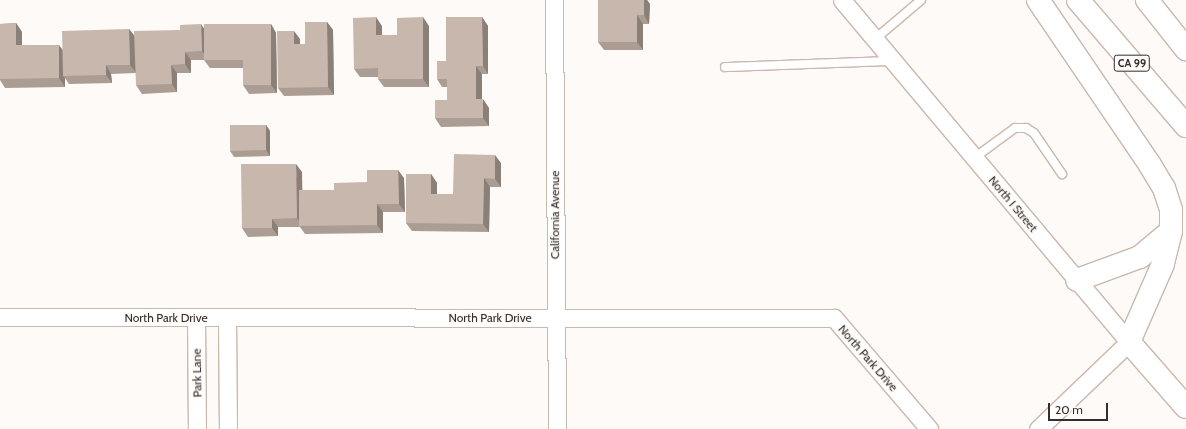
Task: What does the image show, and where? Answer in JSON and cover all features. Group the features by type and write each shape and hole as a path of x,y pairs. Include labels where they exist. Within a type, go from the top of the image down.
{"main road":[{"path":"1038,0 1164,188 1171,210 1171,231 1163,264 1129,342"},
{"name":"CA 99","path":"1078,0 1186,126"},
{"path":"1146,0 1186,49"},
{"path":"1077,280 1140,257 1171,231"},
{"name":"North I Street","path":"1129,342 1186,407"}],"street":[{"name":"California Avenue","path":"554,0 557,429"},
{"name":"North I Street","path":"842,0 1129,342"},
{"name":"North Park Drive","path":"0,317 834,318 929,429"},
{"name":"Park Lane","path":"196,318 197,429"},
{"path":"228,318 228,429"},
{"path":"1038,429 1129,342"}],"lane":[{"path":"875,38 921,0"},
{"path":"725,67 894,61"},
{"path":"974,158 1015,128 1026,128 1034,133 1062,174"}],"building":[{"path":"598,0 644,0 644,15 637,15 637,42 598,42"},
{"path":"376,17 376,35 397,35 397,18 423,17 423,79 378,79 378,68 354,69 353,18"},
{"path":"446,17 482,17 483,66 476,66 476,99 483,99 483,118 435,118 435,100 447,100 447,79 437,79 437,61 446,61"},
{"path":"305,22 327,22 328,87 278,88 277,31 294,31 294,44 305,44"},
{"path":"16,23 16,45 59,45 59,78 0,79 0,24"},
{"path":"201,24 202,51 185,52 185,64 171,65 172,84 136,85 134,31 180,30 180,25"},
{"path":"204,24 271,24 271,85 243,85 243,60 204,60"},
{"path":"129,29 130,65 106,65 106,75 63,76 62,31"},
{"path":"230,125 266,125 266,150 230,151"},
{"path":"454,154 495,155 495,179 484,178 483,224 406,223 406,174 431,174 431,194 453,194"},
{"path":"241,164 296,164 297,218 272,219 272,228 242,228"},
{"path":"367,170 398,170 399,204 377,204 377,225 299,226 299,190 334,190 334,183 367,182"}]}
